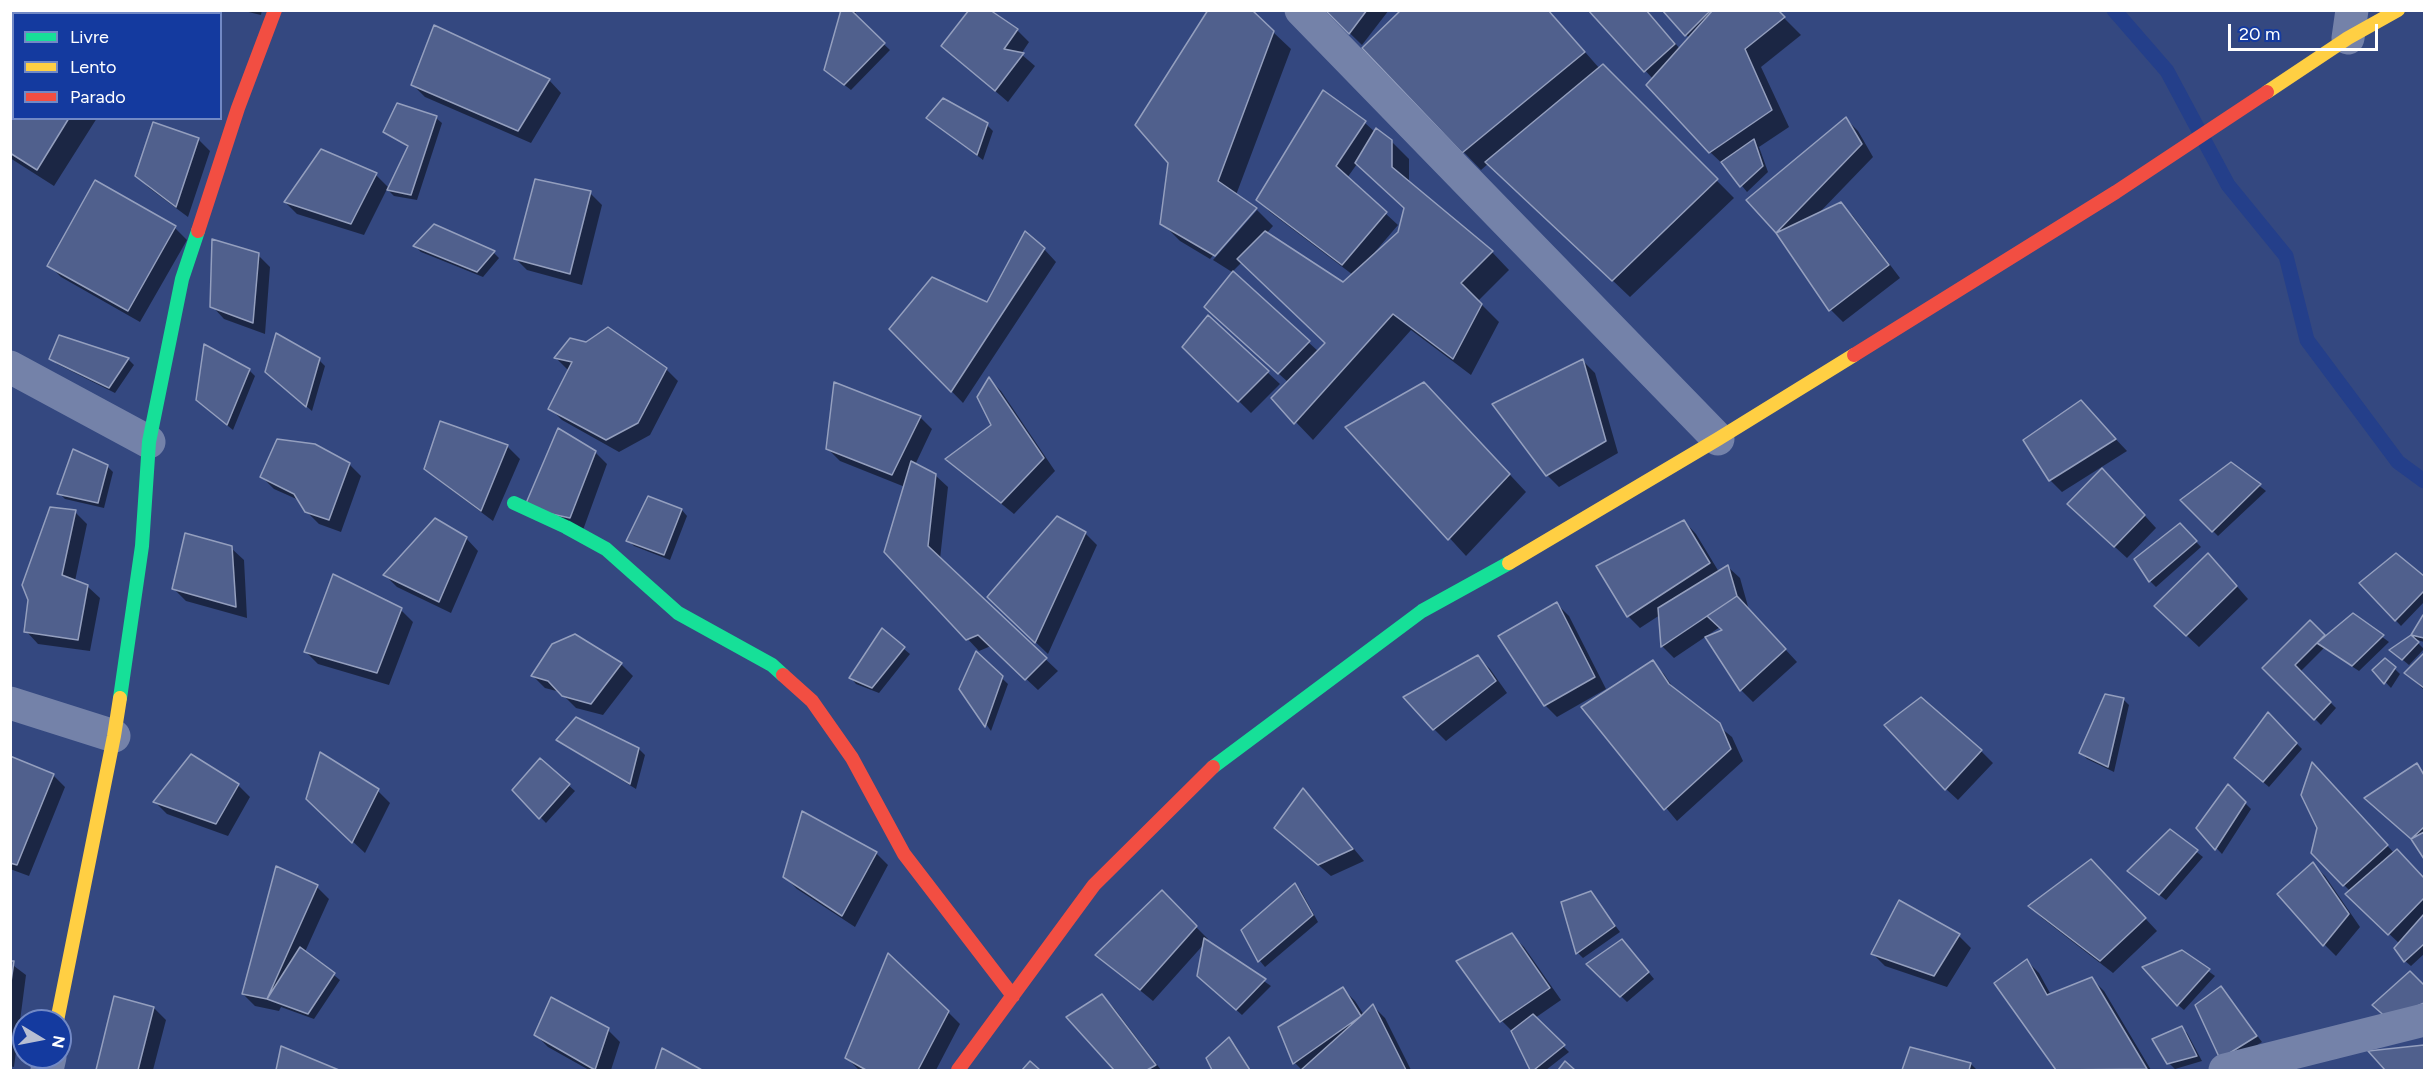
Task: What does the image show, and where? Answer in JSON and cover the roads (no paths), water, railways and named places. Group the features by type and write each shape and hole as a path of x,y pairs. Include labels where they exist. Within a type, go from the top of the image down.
{"street":[{"path":"59,1009 114,736 142,546 149,442 182,279 238,108 276,10"},
{"path":"1302,10 1718,439"},
{"path":"958,1071 1094,885 1218,762 1422,611 1524,554 1718,439 2116,192 2265,92 2350,24 2398,10"},
{"path":"10,367 149,442"},
{"path":"514,503 566,526 606,549 678,613 772,665 812,700 852,758 904,854 1013,996"},
{"path":"10,703 114,736"},
{"path":"2225,1071 2424,1020"}],"waterway":[{"path":"2114,10 2167,71 2228,185 2286,256 2307,340 2398,462 2424,481"}]}
